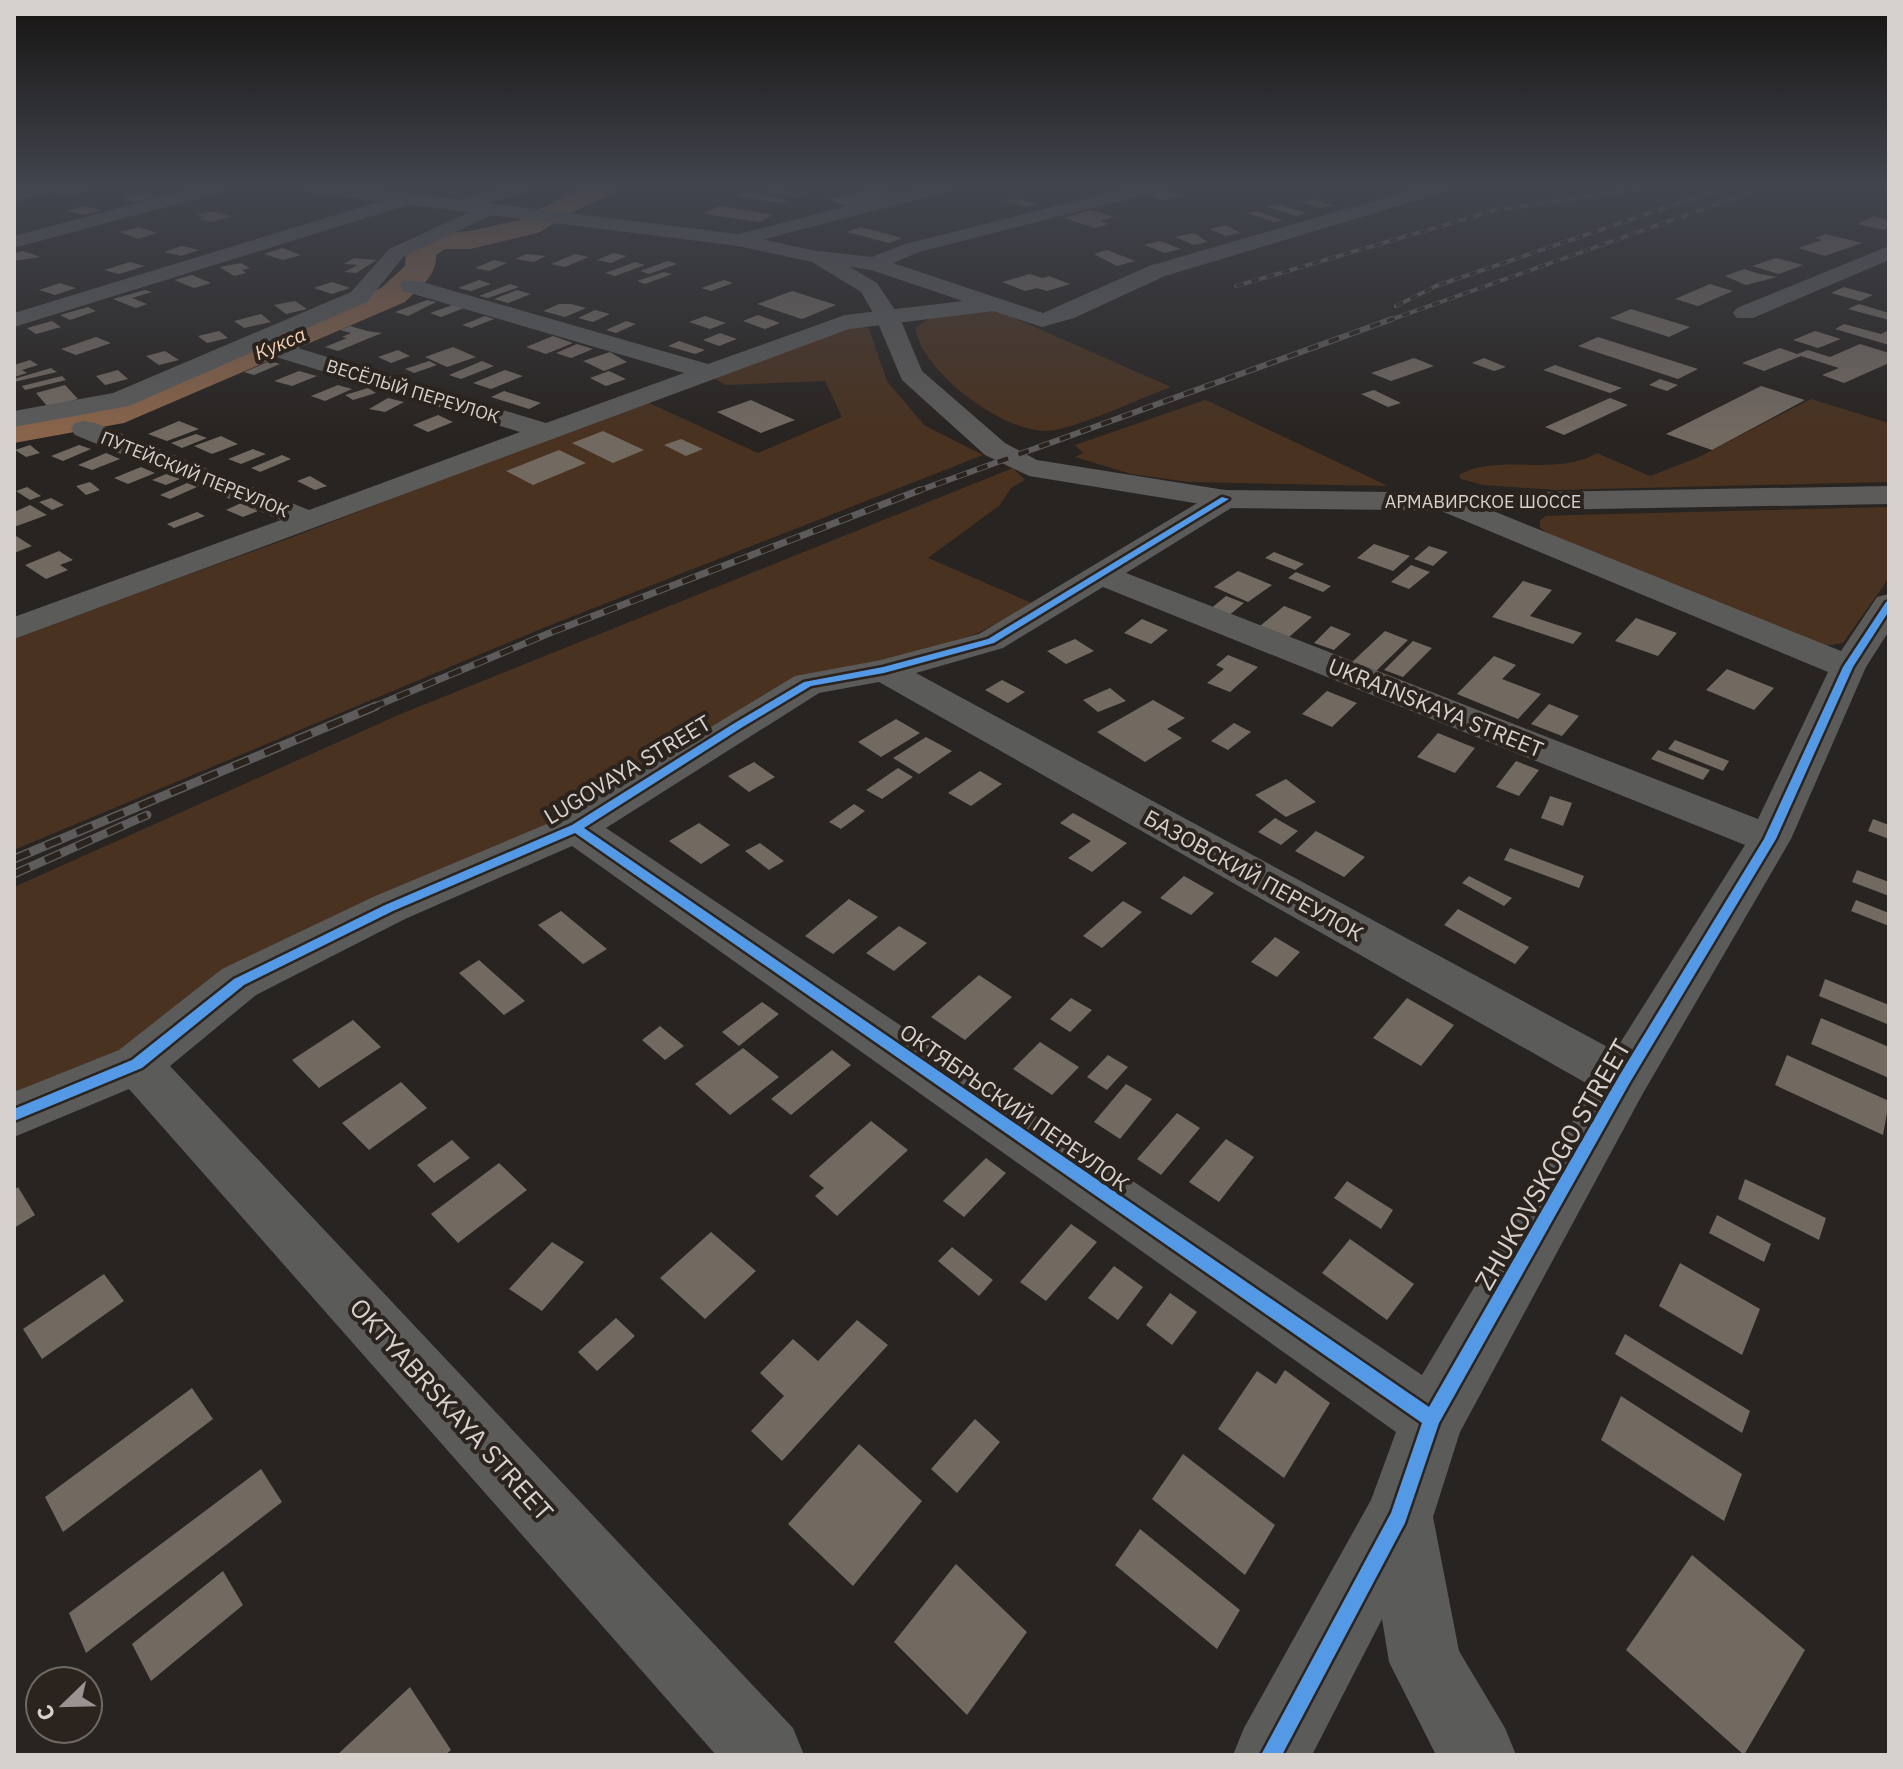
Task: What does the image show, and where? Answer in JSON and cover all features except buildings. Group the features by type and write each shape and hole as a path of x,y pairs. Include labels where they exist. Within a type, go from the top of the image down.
{"main road":[{"name":"АРМАВИРСКОЕ ШОССЕ","path":"838,269 869,288 887,316 911,375 995,449 1029,467 1225,499 1445,502 1889,495"}],"street":[{"path":"14,320 181,269"},
{"path":"14,419 120,400 359,297 383,269"},
{"name":"АРМАВИРСКОЕ ШОССЕ","path":"888,269 1042,320 1066,313 1165,269"},
{"path":"1745,313 1850,269"},
{"path":"411,286 705,371"},
{"path":"14,629 705,371 845,322 998,304"},
{"name":"ВЕСЁЛЫЙ ПЕРЕУЛОК","path":"282,351 544,431"},
{"name":"ПУТЕЙСКИЙ ПЕРЕУЛОК","path":"85,429 305,519"},
{"name":"LUGOVAYA STREET","path":"14,1115 137,1064 239,982 389,908 576,828 808,684 884,670 991,641 1225,499"},
{"path":"1445,502 1848,667"},
{"name":"UKRAINSKAYA STREET","path":"1101,575 1770,839"},
{"path":"14,594 50,615"},
{"name":"ZHUKOVSKOGO STREET","path":"1271,1755 1399,1517 1432,1419 1624,1080 1770,839 1848,667 1889,604"},
{"name":"БАЗОВСКИЙ ПЕРЕУЛОК","path":"884,670 1624,1080"},
{"name":"ОКТЯБРЬСКИЙ ПЕРЕУЛОК","path":"576,828 1432,1419"},
{"name":"OKTYABRSKAYA STREET","path":"137,1064 766,1755"},
{"path":"1399,1517 1425,1662 1478,1755"}],"shaded area":[{"path":"996,310 1171,387 1068,427 1042,431 1014,424 985,409 951,383 928,357 917,335 916,327 934,316"},
{"path":"860,325 869,329 887,381 924,425 983,455 543,628 14,850 14,638 298,535 645,401 758,453 842,417 825,381 726,385 707,375"},
{"path":"1811,399 1889,423 1889,482 1556,490 1483,485 1461,479 1459,475 1492,465 1563,464 1597,453 1650,476 1699,457"},
{"path":"1205,400 1388,486 1189,482 1131,474 1075,457 1083,453 1075,445"},
{"path":"1013,468 1025,480 1011,488 1000,505 928,558 1034,604 976,634 892,661 818,674 567,820 131,1053 14,1099 14,887 403,713"},
{"path":"1889,507 1889,578 1843,643 1824,646 1555,538 1540,528 1540,520 1546,516"}],"waterway":[{"name":"Кукса","path":"14,431 110,415 393,295 420,269"}],"railway":[{"path":"1236,286 1296,269"},
{"path":"1396,306 1436,286 1487,269"},
{"path":"1387,321 1535,269"},
{"path":"915,492 1392,319"},
{"path":"371,708 552,632 920,490"},
{"path":"14,859 376,706"},
{"path":"14,874 147,815"}],"cycle path":[{"path":"14,1115 137,1064 239,982 389,908 576,828 808,684 884,670 991,641 1225,499"},
{"path":"1271,1755 1399,1517 1432,1419 1624,1080 1770,839 1848,667 1889,604"},
{"path":"576,828 1432,1419"}]}
